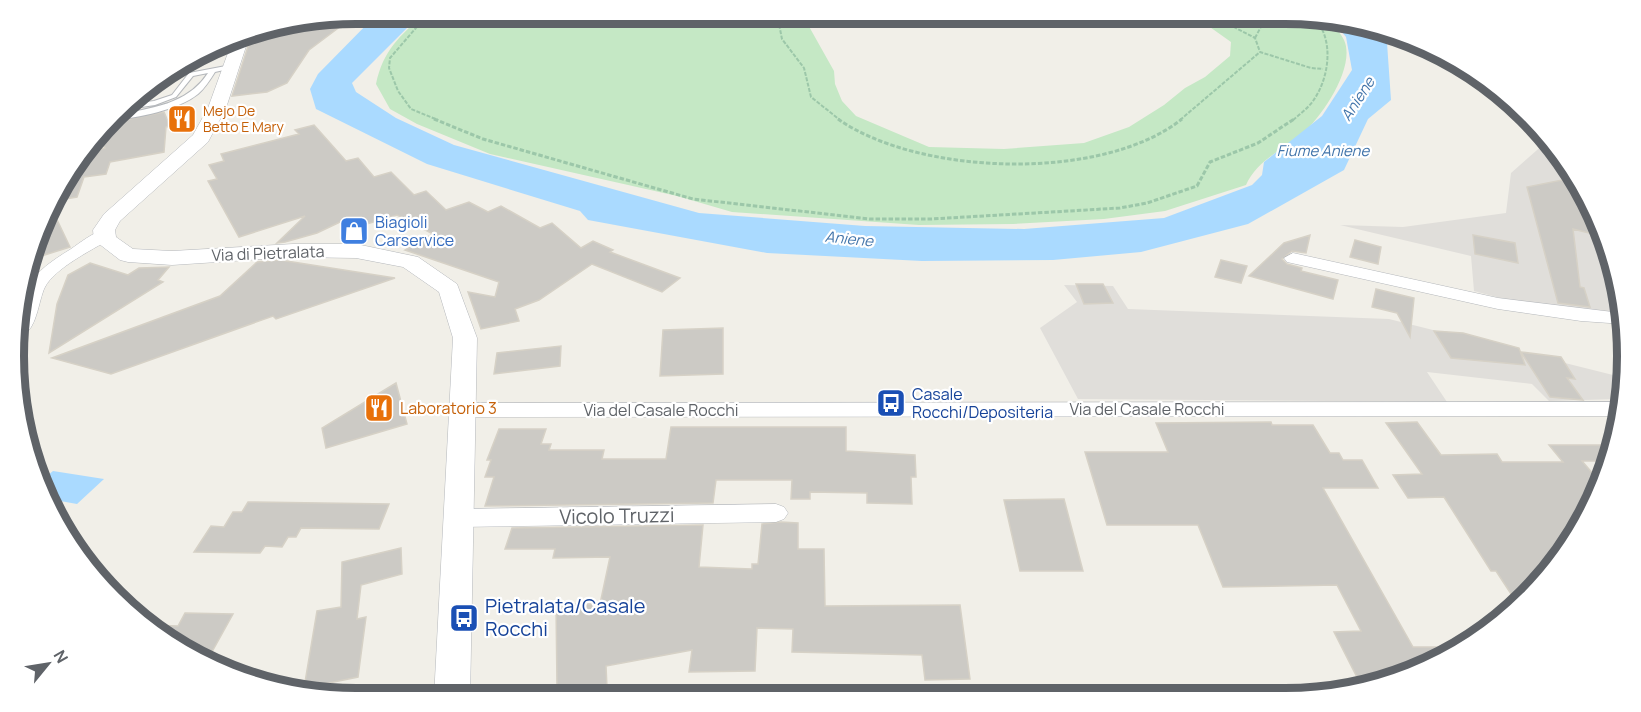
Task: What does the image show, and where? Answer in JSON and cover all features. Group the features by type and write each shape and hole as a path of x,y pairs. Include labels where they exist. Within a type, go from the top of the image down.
{"street":[{"path":"27,311 38,283 60,263 104,235 111,218 201,138 217,108 222,69 230,49"},
{"name":"Via di Pietralata","path":"104,235 107,244 116,250 140,255 179,257 348,251 386,255 417,264 443,284 461,311 465,338 452,688"},
{"path":"1293,258 1489,300 1590,318 1615,319"},
{"name":"Via del Casale Rocchi","path":"462,410 1613,409"},
{"name":"Vicolo Truzzi","path":"458,518 776,513"}],"lane":[{"path":"137,106 155,103 174,96 191,74 222,69"},
{"path":"128,115 189,100 222,69"}],"path":[{"path":"419,24 390,58 389,68 398,91 411,109 483,139 693,199 870,219 931,219 1120,208 1147,203 1197,186 1210,162 1225,154 1258,143 1292,121 1317,94 1322,86 1328,46 1320,26"},
{"path":"782,24 782,38 806,73 807,90 816,103 838,121 887,145 942,157 1019,162 1083,158 1141,143 1177,124 1211,93 1250,64 1260,52"},
{"path":"1228,24 1255,38 1260,52"},
{"path":"1255,38 1263,24"},
{"path":"1260,52 1311,68 1323,69"}],"shaded area":[{"path":"1542,146 1548,154 1573,190 1592,229 1606,270 1614,314 1526,305 1474,291 1471,256 1340,225 1403,227 1506,213 1511,173"},
{"path":"1064,285 1113,286 1128,309 1389,319 1616,376 1614,399 1549,401 1532,384 1427,372 1447,402 1078,399 1040,328 1077,302"}],"green space":[{"path":"414,24 808,24 834,71 835,84 842,101 856,116 929,147 1004,149 1084,143 1129,127 1164,105 1185,88 1205,77 1230,56 1231,42 1204,24 1285,24 1336,28 1343,37 1347,51 1342,76 1320,115 1303,133 1257,168 1246,185 1165,211 1104,219 1013,224 919,225 732,212 677,196 490,154 417,124 390,109 376,84 383,62 400,37"}],"water":[{"name":"Fiume Aniene","path":"367,24 411,24 352,83 356,92 396,118 454,145 699,213 865,226 1024,229 1164,218 1252,185 1262,175 1264,162 1322,116 1352,70 1346,37 1339,29 1384,40 1387,43 1391,100 1368,119 1344,170 1248,224 1141,252 1053,260 922,261 767,253 588,220 580,211 427,164 316,109 310,89 318,74"},
{"path":"53,471 104,479 77,504 57,500 47,476"}],"building":[{"path":"343,25 309,50 287,83 267,92 232,96 249,42 291,30"},
{"path":"164,112 170,126 166,127 164,152 110,162 106,174 84,177 77,197 63,199 96,150 105,148 102,142 121,121"},
{"path":"314,125 346,161 358,158 374,177 391,172 414,195 426,191 446,210 469,202 488,212 501,206 540,228 552,223 581,248 593,241 613,250 610,252 680,278 662,292 592,264 539,300 515,309 519,321 481,329 468,292 495,297 499,282 405,250 433,234 397,215 367,224 363,220 340,222 317,233 277,243 305,216 239,237 208,181 217,179 209,165 224,161 221,154 299,134 295,130"},
{"path":"1566,179 1583,209 1594,234 1573,229 1580,287 1584,288 1590,307 1558,303 1527,187"},
{"path":"55,216 70,247 39,257"},
{"path":"1310,235 1306,253 1292,251 1282,259 1287,264 1302,268 1301,271 1338,280 1333,299 1249,276 1284,243"},
{"path":"1473,235 1515,243 1518,263 1475,254"},
{"path":"1355,240 1381,247 1378,264 1350,257"},
{"path":"280,260 395,278 276,319 273,316 111,374 52,358 220,296 257,262"},
{"path":"1221,260 1247,266 1241,283 1215,277"},
{"path":"90,263 128,275 139,268 169,267 158,280 163,282 49,353 57,304 68,275"},
{"path":"1076,284 1103,284 1113,303 1084,304"},
{"path":"1376,289 1414,298 1410,337 1397,313 1372,307"},
{"path":"723,328 723,374 660,376 663,330"},
{"path":"1434,331 1463,333 1519,348 1525,365 1451,358"},
{"path":"561,346 560,366 494,374 497,353"},
{"path":"1521,352 1561,357 1575,379 1567,378 1583,400 1550,397"},
{"name":"Laboratorio 3","path":"396,383 407,424 326,448 322,428"},
{"path":"1271,422 1272,425 1313,425 1330,453 1339,453 1343,460 1362,460 1378,488 1323,488 1413,647 1445,647 1412,663 1358,680 1334,632 1361,631 1337,585 1223,587 1198,525 1107,525 1085,452 1168,452 1156,423"},
{"path":"1417,422 1441,455 1497,454 1502,462 1563,462 1549,445 1605,445 1600,461 1582,461 1595,476 1573,522 1535,575 1513,597 1496,571 1491,571 1444,497 1408,498 1393,475 1422,474 1386,423"},
{"path":"671,427 846,427 846,451 915,455 916,477 911,477 912,504 867,503 867,493 810,492 810,499 791,499 792,480 716,480 713,503 485,506 494,477 485,477 491,460 487,460 499,429 546,429 541,444 551,444 549,450 604,450 602,459 666,459"},
{"path":"1064,499 1083,571 1020,571 1004,500"},
{"path":"248,502 389,504 379,529 301,528 296,537 288,537 282,547 265,546 260,553 194,552 211,526 224,527 233,512 242,512"},
{"path":"798,523 798,549 824,549 825,606 960,605 970,679 925,680 922,655 792,652 793,629 757,628 755,671 689,672 692,650 606,666 607,688 557,687 556,604 600,604 610,557 553,558 555,549 505,549 512,528 703,525 699,567 752,569 752,564 758,564 762,524"},
{"path":"401,548 402,574 361,585 357,619 366,617 358,677 317,685 305,684 317,611 341,607 342,562"},
{"path":"185,613 233,614 210,655 163,625 178,626"}],"place":[{"name":"Mejo De Betto E Mary","path":"182,119"},
{"name":"Biagioli Carservice","path":"354,231"},
{"name":"Casale Rocchi/Depositeria","path":"891,403"},
{"name":"Laboratorio 3","path":"379,408"},
{"name":"Pietralata/Casale Rocchi","path":"464,618"}],"water label":[{"name":"Aniene","path":"1358,99"},
{"name":"Aniene","path":"849,239"}]}
